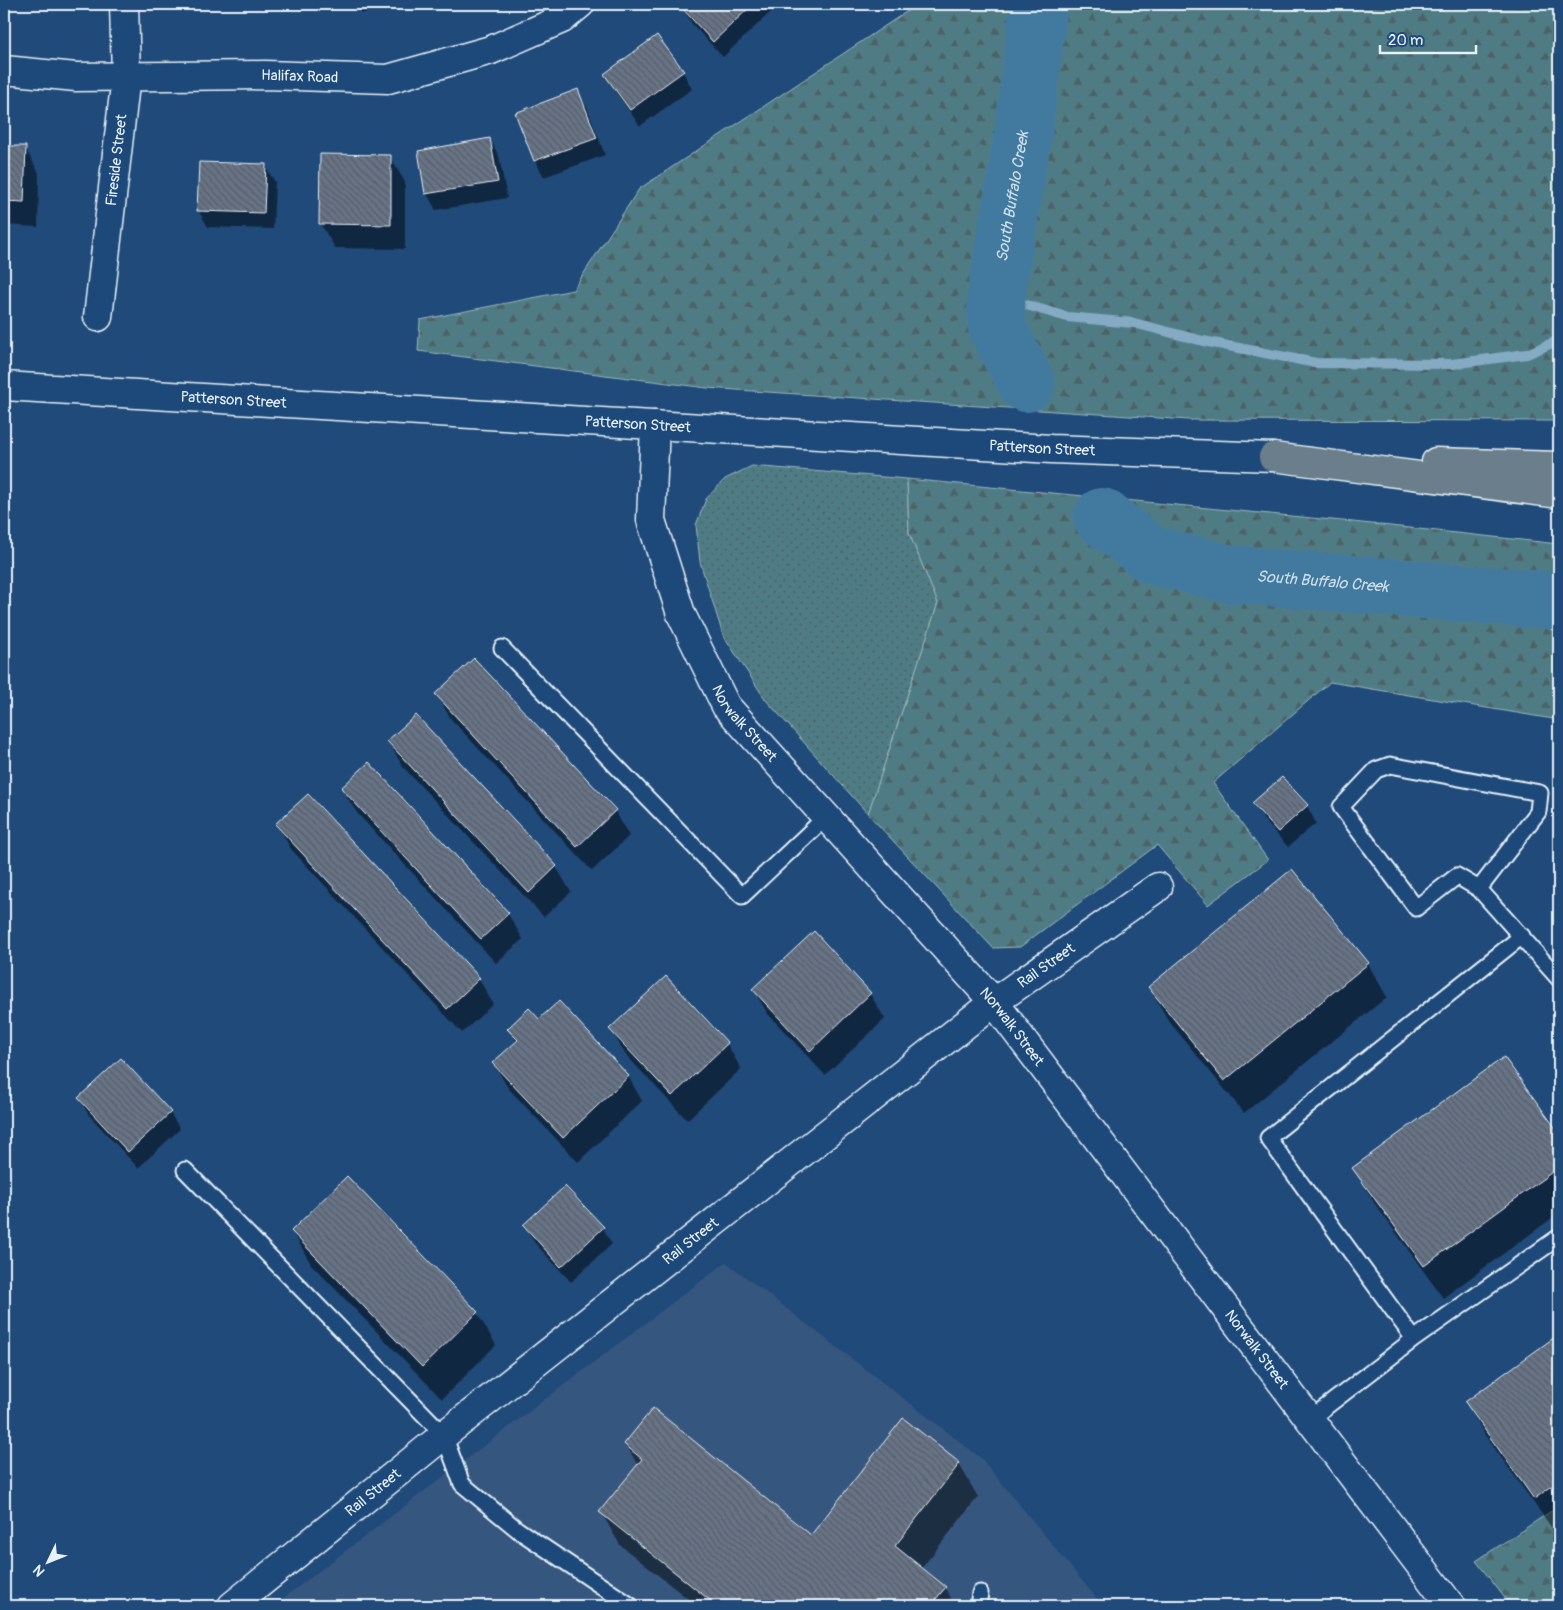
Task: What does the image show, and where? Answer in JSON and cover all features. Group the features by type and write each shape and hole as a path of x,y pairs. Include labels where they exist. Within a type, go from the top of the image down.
{"highway":[{"path":"1273,457 1559,466"},
{"path":"1273,457 1559,494"}],"street":[{"name":"Fireside Street","path":"98,317 126,76 124,4"},
{"name":"Halifax Road","path":"4,70 76,77 265,75 388,79 491,50 562,19 580,4"},
{"name":"Patterson Street","path":"4,386 1051,449 1273,457"},
{"name":"Norwalk Street","path":"654,425 651,520 681,614 726,706 994,1002 1451,1606"},
{"name":"Rail Street","path":"232,1606 444,1435 994,1002 1158,886"}],"lane":[{"path":"502,648 742,896 826,817"},
{"path":"1479,889 1538,812 1540,793 1390,765 1376,770 1341,807 1416,908 1457,876 1479,889 1559,979"},
{"path":"1414,1339 1268,1138 1522,936"},
{"path":"185,1170 444,1435 462,1484 518,1530 631,1606"},
{"path":"1310,1419 1414,1339 1559,1237"}],"shaded area":[{"path":"726,1262 981,1458 1103,1606 273,1606"}],"green space":[{"path":"918,4 1559,4 1559,421 1189,420 707,388 418,351 420,320 573,290 639,189"},
{"path":"752,466 907,479 909,533 938,603 868,814 765,699 723,635 700,562 696,525 706,499 725,479"},
{"path":"907,479 1559,544 1559,720 1330,682 1213,783 1268,860 1208,905 1157,845 1020,947 993,948 868,814 938,603 909,533"},
{"path":"1559,1506 1559,1606 1511,1606 1476,1561"}],"building":[{"path":"684,4 753,4 713,42 681,7"},
{"path":"657,35 684,71 630,110 604,74"},
{"path":"578,89 597,138 534,161 515,113"},
{"path":"490,138 498,182 425,194 418,151"},
{"path":"4,146 26,146 24,202 4,201"},
{"path":"320,154 391,155 391,225 319,224"},
{"path":"199,162 266,164 264,213 197,211"},
{"path":"474,658 616,810 577,847 435,694"},
{"path":"416,715 557,866 529,893 387,741"},
{"path":"369,762 509,913 481,939 341,788"},
{"path":"1282,777 1308,805 1278,832 1252,803"},
{"path":"308,794 480,978 447,1009 275,824"},
{"path":"1292,869 1369,963 1224,1081 1148,987"},
{"path":"814,931 871,993 810,1051 752,989"},
{"path":"666,976 728,1043 672,1096 609,1029"},
{"path":"559,1001 629,1076 563,1138 492,1063 518,1040 507,1029 529,1008 539,1019"},
{"path":"1504,1057 1559,1133 1559,1167 1424,1266 1352,1168"},
{"path":"121,1058 171,1112 128,1152 78,1098"},
{"path":"347,1176 478,1312 422,1367 291,1231"},
{"path":"565,1186 604,1227 561,1267 523,1225"},
{"path":"1559,1334 1559,1481 1534,1499 1465,1402"},
{"path":"653,1408 811,1535 903,1418 960,1463 895,1546 946,1587 930,1606 717,1606 599,1512 642,1459 624,1444"}],"waterway":[{"name":"South Buffalo Creek","path":"1026,383 997,327 996,296 1023,135 1039,4"},
{"path":"996,296 1067,317 1134,323 1203,341 1316,363 1452,364 1527,354 1559,340"},
{"name":"South Buffalo Creek","path":"1102,517 1152,555 1230,574 1559,601"}]}
